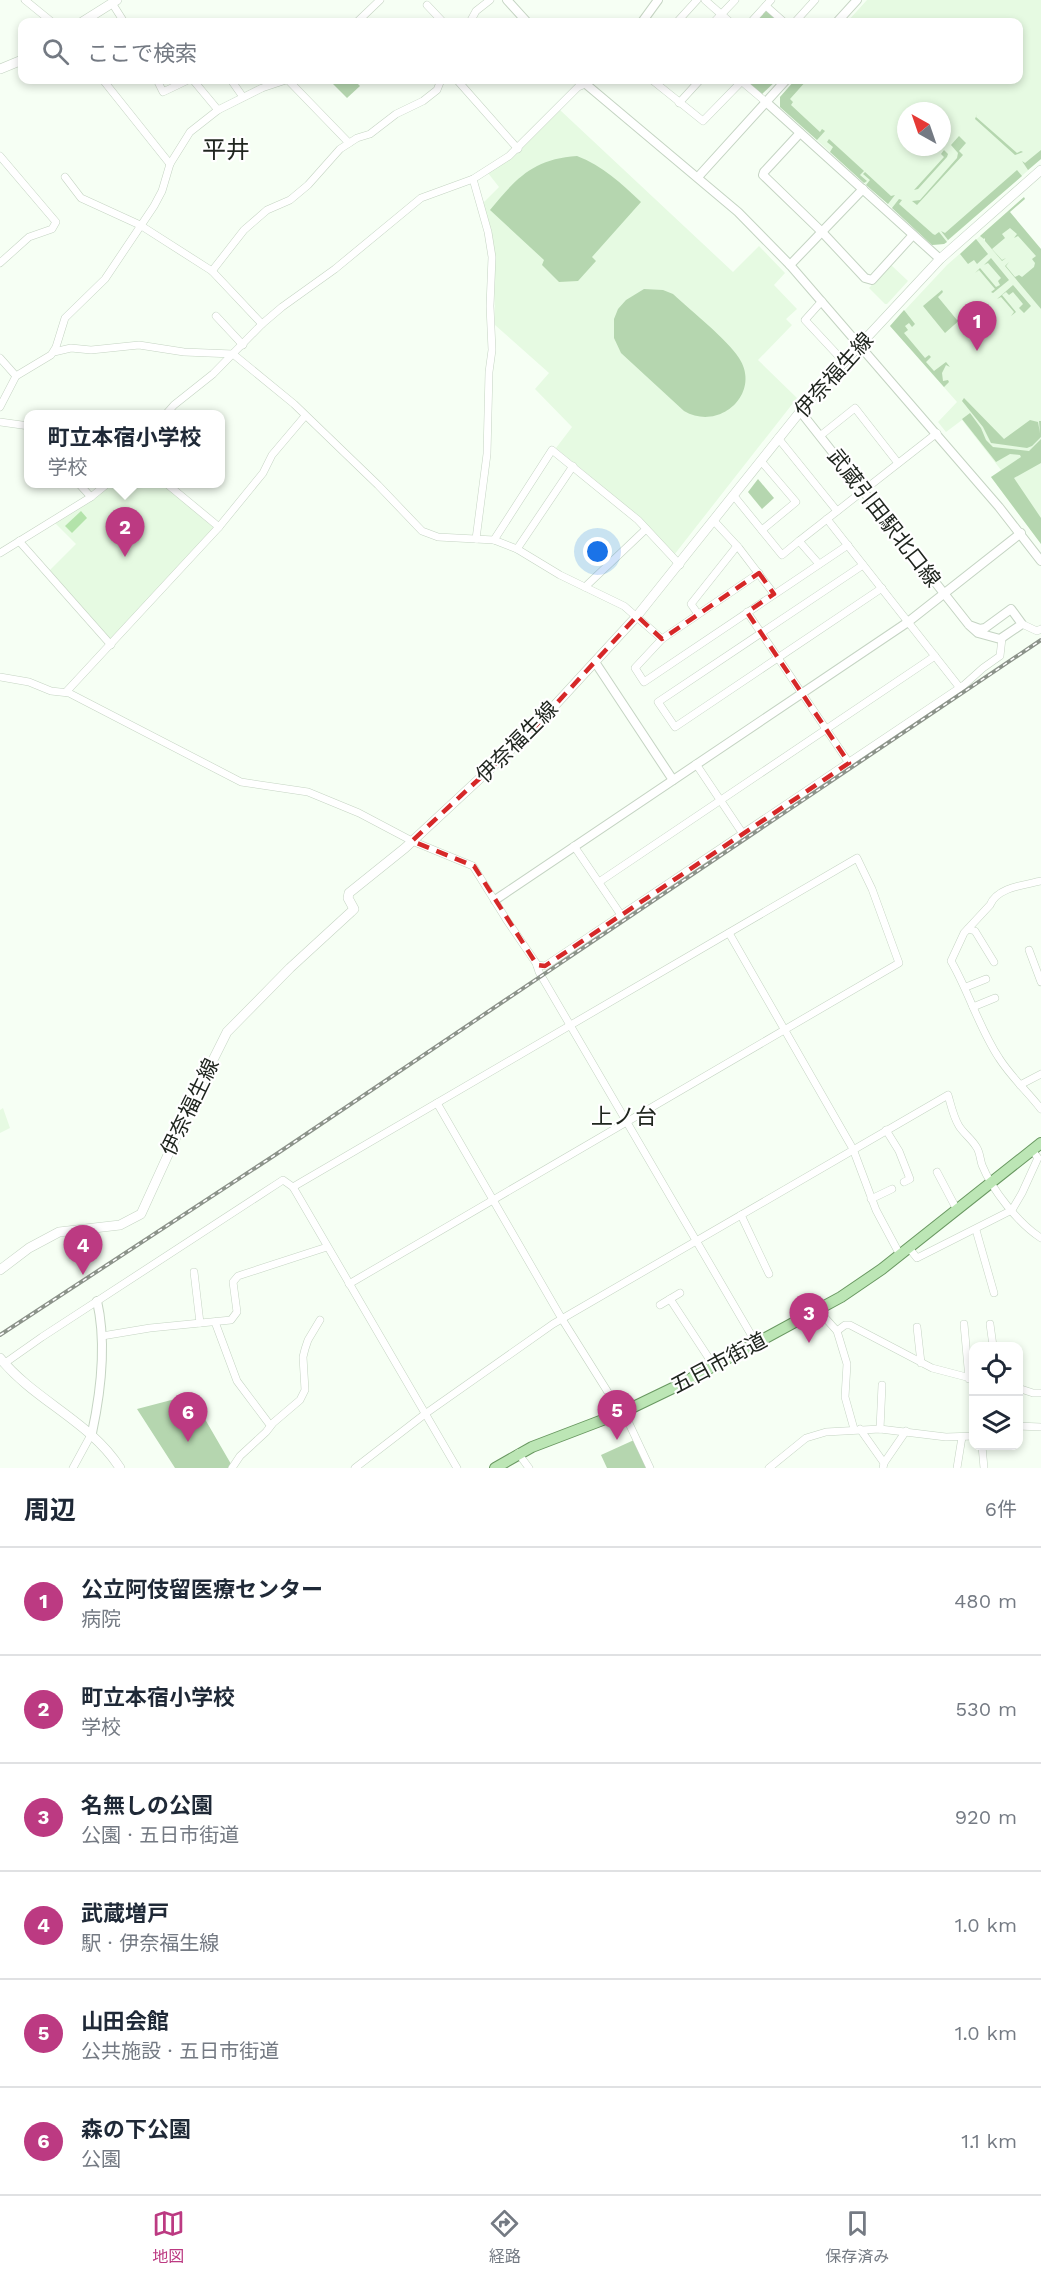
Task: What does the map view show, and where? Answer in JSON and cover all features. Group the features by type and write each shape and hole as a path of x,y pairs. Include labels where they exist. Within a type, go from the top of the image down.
{"main road":[{"path":"88,18 114,1"},
{"path":"0,69 18,62"},
{"name":"伊奈福生線","path":"0,1270 29,1248 59,1232 124,1224 141,1214 188,1109 227,1032 290,968 351,912 353,907 348,898 349,893 412,841 533,729 637,616 680,565 800,411 940,259 1041,170"},
{"name":"五日市街道","path":"495,1468 519,1453 621,1413 818,1310 858,1286 905,1252 1041,1143"},
{"path":"2,1361 28,1385 92,1433 109,1451 120,1468"}],"street":[{"path":"25,0 47,18"},
{"path":"361,18 380,0"},
{"path":"472,18 476,11 490,0"},
{"path":"507,0 523,18"},
{"path":"645,18 658,0"},
{"path":"681,18 697,0"},
{"path":"705,0 726,18"},
{"path":"718,18 735,0"},
{"path":"799,18 815,0"},
{"path":"841,18 858,0"},
{"path":"114,1 122,18"},
{"path":"755,18 769,3 781,18"},
{"path":"427,5 439,18"},
{"path":"106,84 170,164"},
{"path":"159,84 163,92 180,84"},
{"path":"196,84 218,110"},
{"path":"234,84 243,97"},
{"path":"54,352 65,318 105,279 162,191 170,164 190,132 218,110 277,84"},
{"path":"291,84 349,143"},
{"path":"212,271 244,230 267,210 290,200 308,185 340,149 370,134 396,114 423,101 437,90 439,84"},
{"path":"461,84 518,149"},
{"path":"170,410 203,383 282,307 334,270 420,198 473,179 518,149 581,84"},
{"path":"585,84 738,212 790,265 937,433 1021,533 1041,561"},
{"path":"661,84 700,121 706,121 738,84"},
{"path":"679,103 696,84"},
{"path":"746,84 940,259"},
{"path":"698,177 782,84"},
{"path":"800,133 764,172 763,176 869,280 872,280 913,235"},
{"path":"0,156 56,222 52,229 29,237 0,263"},
{"path":"66,177 81,198 140,225 212,271 262,324"},
{"path":"473,179 488,232 492,257 490,306 492,350 489,372 488,454 477,539"},
{"path":"790,265 863,189"},
{"path":"822,302 805,321 844,363"},
{"path":"216,316 243,345"},
{"path":"0,407 16,376 54,352 71,348 91,350 139,345 184,352 233,354 278,389 378,485 422,531 438,537 494,540 517,549 560,575 624,606 662,639"},
{"path":"0,358 16,376"},
{"path":"820,436 855,408 898,463"},
{"name":"武蔵引田駅北口線","path":"800,411 969,625"},
{"path":"66,692 219,527 263,473 272,455 305,416"},
{"path":"0,422 24,425"},
{"path":"734,496 782,555 937,433"},
{"path":"778,438 837,511"},
{"path":"494,540 552,450 646,528 680,565"},
{"path":"761,461 796,502 762,530"},
{"path":"517,549 573,466"},
{"path":"83,488 91,497"},
{"path":"0,553 91,497 101,488"},
{"path":"173,488 219,527"},
{"path":"827,519 960,688"},
{"path":"714,521 737,546 774,594"},
{"path":"585,587 646,528"},
{"path":"495,900 908,622 1021,533"},
{"path":"19,541 111,645"},
{"path":"800,541 819,564"},
{"path":"759,573 662,639 635,668 644,682 848,545"},
{"path":"698,614 691,604 737,546"},
{"path":"863,565 658,702 675,727 882,588"},
{"path":"969,625 980,629 985,628 1011,609 1022,624 1037,631 1041,629"},
{"path":"747,612 849,763"},
{"path":"969,625 978,633 1000,639 1022,624"},
{"path":"537,965 545,966 960,688 1000,657 1002,638"},
{"path":"599,882 935,656"},
{"path":"595,662 673,780"},
{"path":"0,677 29,682 51,691 66,692 241,783 308,792 359,813 412,841 473,866 537,965 756,1343"},
{"path":"696,764 743,834"},
{"path":"574,846 621,915"},
{"path":"293,1187 857,858 872,889 900,963 349,1284"},
{"path":"1041,881 1014,886 992,900 968,929 951,961 966,987 994,1051 1041,1109"},
{"path":"968,929 975,931 994,962"},
{"path":"729,933 853,1149 871,1199 886,1231 905,1252 917,1258 1012,1210 1038,1158 1032,1150"},
{"path":"1029,950 1041,982"},
{"path":"966,987 986,979"},
{"path":"974,1007 995,998"},
{"path":"1020,1085 1041,1074"},
{"path":"355,1468 425,1414 562,1319 948,1095 951,1109 959,1126 978,1149 981,1162 992,1182 1028,1230 1041,1238"},
{"path":"437,1103 562,1319 621,1413 626,1417 650,1468"},
{"path":"886,1130 899,1150 910,1179 904,1182"},
{"path":"937,1172 957,1210"},
{"path":"2,1361 284,1180 293,1187 457,1468"},
{"path":"871,1199 892,1189"},
{"path":"741,1215 769,1274"},
{"path":"976,1230 994,1293"},
{"path":"102,1336 150,1328 231,1320 237,1312 233,1282 238,1276 327,1247"},
{"path":"194,1272 200,1323"},
{"path":"660,1305 680,1293"},
{"path":"670,1299 714,1366"},
{"path":"73,1468 92,1433 99,1385 102,1336 97,1301"},
{"path":"818,1310 837,1331 847,1364 845,1397 857,1429 884,1465 906,1431"},
{"path":"232,1468 270,1425 300,1400 305,1390 303,1358 305,1349 320,1320"},
{"path":"215,1322 237,1381 270,1425"},
{"path":"837,1331 850,1324 921,1363 969,1378"},
{"path":"964,1324 969,1363"},
{"path":"990,1324 992,1342"},
{"path":"917,1327 921,1363"},
{"path":"880,1429 882,1385"},
{"path":"1023,1390 1041,1393"},
{"path":"1023,1426 1041,1427"},
{"path":"769,1468 812,1435 857,1429 880,1429 969,1436"},
{"path":"957,1468 962,1437"},
{"path":"982,1450 984,1468"},
{"path":"519,1453 529,1468"}],"highlighted area":[{"path":"759,573 774,594 747,612 849,763 545,966 537,965 474,866 412,841 533,729 637,616 662,639"}],"shaded area":[{"path":"867,0 1041,0 1041,159 944,244 932,245 780,107 780,97 791,84 1023,84 1023,18 851,18"},
{"path":"768,11 776,18 759,18"},
{"path":"333,84 358,84 360,86 347,98"},
{"path":"749,84 773,84 761,95"},
{"path":"791,84 803,84 790,99 793,102 791,105 820,132 822,129 825,131 817,140 780,107 780,97"},
{"path":"560,110 733,272 759,246 785,273 774,285 797,309 786,319 792,325 758,360 797,398 674,555 640,517 556,448 572,427 535,389 549,373 495,325 494,256 484,202 499,187 488,173 519,151"},
{"path":"977,114 976,117 1017,153 1023,152 1015,155 975,119"},
{"path":"959,136 966,143 959,151 963,155 917,205 912,201 920,200 957,158 958,153 951,145"},
{"path":"829,139 864,171 860,175 867,181 864,183 830,152 833,147 827,142"},
{"path":"1041,150 1041,159 1028,170 1022,161 1025,163"},
{"path":"577,156 603,170 641,202 592,257 596,261 578,281 559,282 542,265 544,260 490,210 518,179 528,172 549,161"},
{"path":"947,156 918,189 914,190"},
{"path":"1017,170 1022,176 948,240 941,231 945,233"},
{"path":"865,172 891,196 895,195 888,204 866,185 870,180 863,174"},
{"path":"1024,197 1025,199 1010,212 1041,249 1041,309 1005,266 1009,262 1006,266 1015,277 1019,275 1022,277 1034,267 1035,263 1032,259 1036,256 1018,236 1014,238 1017,234 1010,228 1002,234 1005,238 992,249 1002,260 1006,258 1002,261 985,241 985,238 980,236"},
{"path":"899,199 902,200 899,204 933,234 939,232 947,242 932,245 892,208"},
{"path":"1003,216 1037,256 1036,273 1023,284 1041,309 1041,544 991,477 1001,470 962,420 946,432 938,422 957,402 890,326 947,265"},
{"path":"976,239 988,254 977,264 974,260 968,264 960,254"},
{"path":"991,258 1009,280 993,293 991,292 995,289 979,270 975,273 980,268 996,287 1000,285 998,281 1001,278 988,263 984,265"},
{"path":"891,265 908,281 885,304 869,288"},
{"path":"1013,285 1031,306 1024,313 1019,308 1023,304 1013,292 1009,295 1006,292 1002,295 1016,312 1011,316 1014,312 1001,297 997,299"},
{"path":"644,289 663,290 673,294 733,350 745,371 745,384 734,406 723,413 711,416 698,416 684,411 621,353 614,338 614,319 618,309 626,300"},
{"path":"942,290 943,292 938,297 957,320 962,318 945,333 923,306"},
{"path":"904,310 915,324 912,327 909,323 905,326 908,330 904,333 925,358 929,355 931,357 926,362 934,371 946,362 950,367 946,365 942,373 943,381 948,380 949,382 944,387 890,326"},
{"path":"964,398 1004,439 1030,420 1038,422 1040,433 1039,421 1041,421 1041,437 1027,448 991,443 983,427 962,401"},
{"path":"970,413 981,428 986,440 993,447 1029,451 1041,439 1041,463 1014,478 1041,518 1041,544 991,477 1021,457 1020,455 1010,454 996,462 962,419"},
{"path":"758,479 774,498 762,509 748,492"},
{"path":"106,488 167,488 215,528 112,640 49,571 76,544 55,523"},
{"path":"81,511 87,518 72,533 65,526"},
{"path":"3,1108 10,1128 0,1133 0,1110"},
{"path":"179,1398 189,1419 202,1414 231,1464 229,1468 175,1468 137,1409"},
{"path":"634,1440 646,1468 607,1468 601,1455"}],"railway":[{"path":"0,1335 275,1155 1041,640"}],"place":[{"name":"公立阿伎留医療センター","path":"977,351"},
{"name":"町立本宿小学校","path":"125,557"},
{"name":"武蔵増戸","path":"83,1275"},
{"name":"名無しの公園","path":"809,1343"},
{"name":"山田会館","path":"617,1440"},
{"name":"森の下公園","path":"188,1442"}],"district":[{"name":"平井","path":"226,150"},
{"name":"上ノ台","path":"624,1116"}]}
